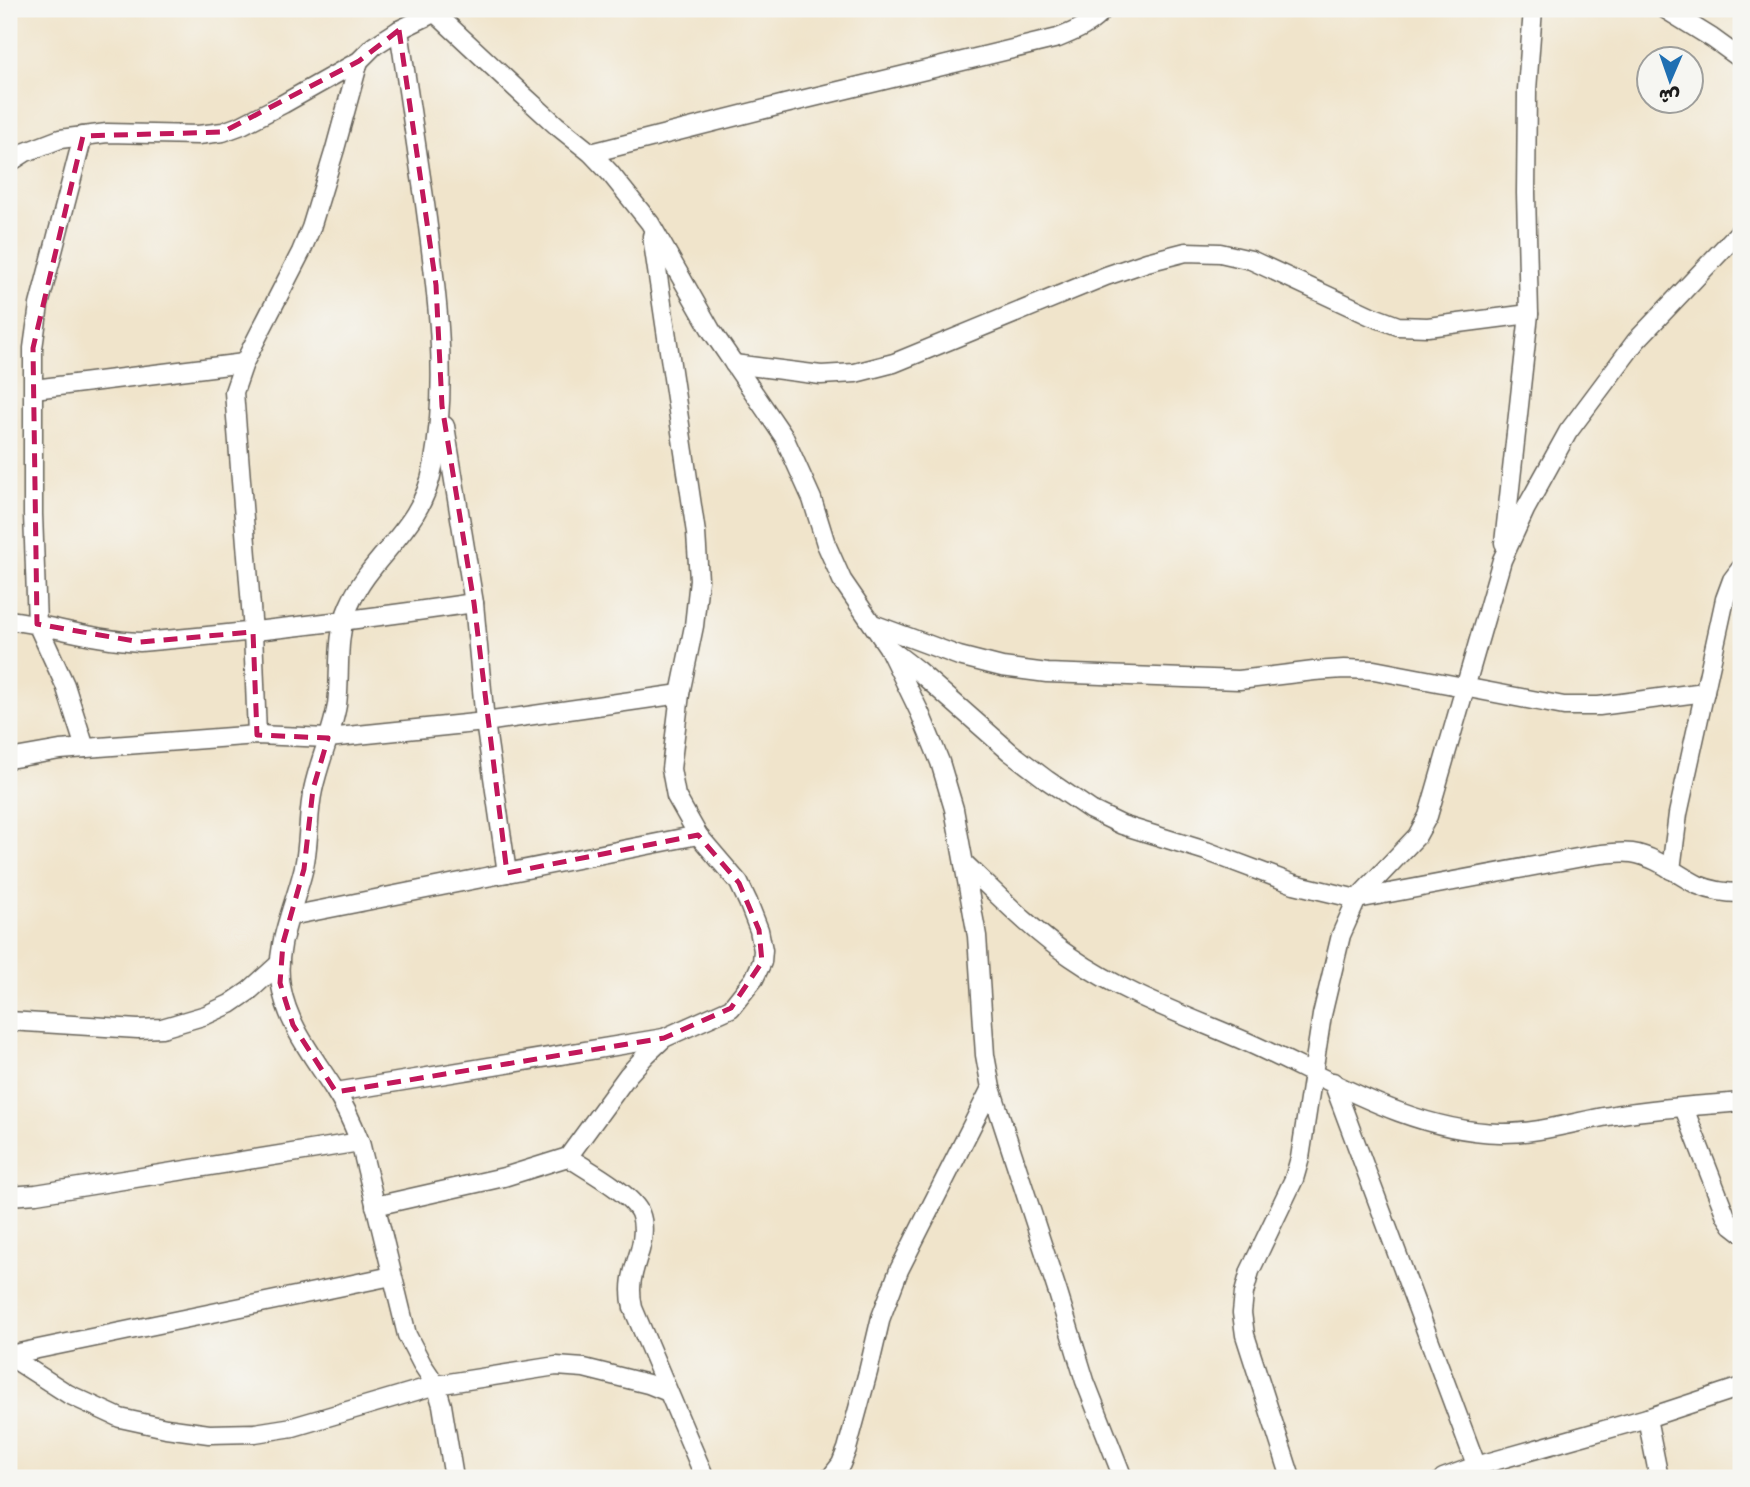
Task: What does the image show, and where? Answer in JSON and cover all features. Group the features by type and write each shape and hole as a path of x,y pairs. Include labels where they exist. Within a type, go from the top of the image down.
{"street":[{"path":"591,153 1058,38 1081,29 1104,9"},
{"path":"1502,560 1529,314 1527,90 1533,9"},
{"path":"1665,9 1741,59"},
{"path":"9,163 26,152 60,139 107,133 198,135 223,132 283,104 359,61 374,46 436,10 610,173 650,223 711,330 784,437 812,499 826,544 842,580 888,647 940,762 954,809 977,936 985,1055 990,1088 1085,1381 1124,1478"},
{"path":"399,30 436,285 442,406 428,489 417,513 369,573 349,605 344,622 336,707 313,789 304,869 283,943 280,983 293,1025 336,1092 360,1142 407,1335 436,1385 446,1420 454,1478"},
{"path":"257,735 253,632 234,392 244,363 311,228 359,61"},
{"path":"83,136 39,305 33,348 33,514 37,624 65,685 85,748"},
{"path":"336,1092 664,1038 731,1008 754,979 762,962 763,950 759,930 748,902 738,883 698,835 676,796 671,769 699,579 696,533 650,223"},
{"path":"1292,1478 1245,1335 1242,1313 1250,1270 1294,1180 1300,1158 1322,1015 1341,935 1357,899 1417,836 1428,816 1438,789 1502,560 1525,510 1569,432 1636,341 1741,230"},
{"path":"734,364 821,375 855,373 894,363 1105,276 1186,253 1220,253 1251,260 1398,326 1428,327 1529,314"},
{"path":"34,389 244,363"},
{"path":"442,406 474,603 485,722 508,873"},
{"path":"1671,870 1678,814 1725,599 1732,580 1741,568"},
{"path":"9,620 140,642 344,622 474,603"},
{"path":"873,624 959,656 1002,667 1047,673 1239,680 1344,669 1374,670 1564,706 1599,706 1705,692"},
{"path":"888,647 1010,752 1091,810 1122,825 1206,851 1294,884 1357,899 1612,853 1631,853 1651,858 1700,886 1741,893"},
{"path":"9,759 85,748 257,735 328,738 485,722 680,694"},
{"path":"290,916 698,835"},
{"path":"964,863 1069,956 1105,979 1152,1003 1248,1042 1372,1101 1418,1118 1464,1130 1502,1133 1536,1130 1642,1111 1741,1102"},
{"path":"9,1021 138,1030 162,1028 206,1015 230,1004 280,963"},
{"path":"376,1206 504,1177 568,1157 628,1075 664,1038"},
{"path":"1333,1082 1479,1472"},
{"path":"830,1478 841,1464 847,1449 881,1317 899,1270 990,1088"},
{"path":"1684,1108 1726,1216 1741,1232"},
{"path":"9,1196 36,1194 360,1142"},
{"path":"568,1157 612,1185 633,1202 640,1212 644,1227 630,1284 630,1296 705,1478"},
{"path":"9,1356 392,1276"},
{"path":"9,1356 68,1394 120,1418 166,1428 209,1433 255,1433 293,1427 436,1385 556,1366 625,1378 668,1391"},
{"path":"1443,1478 1479,1472 1741,1387"},
{"path":"1647,1418 1659,1478"}],"highlighted area":[{"path":"399,30 436,285 442,406 474,603 507,873 698,835 739,883 759,930 762,962 731,1008 664,1038 336,1092 293,1025 280,983 283,943 304,869 313,789 328,738 257,735 253,632 140,642 37,624 33,348 83,136 223,132 359,61"}]}
